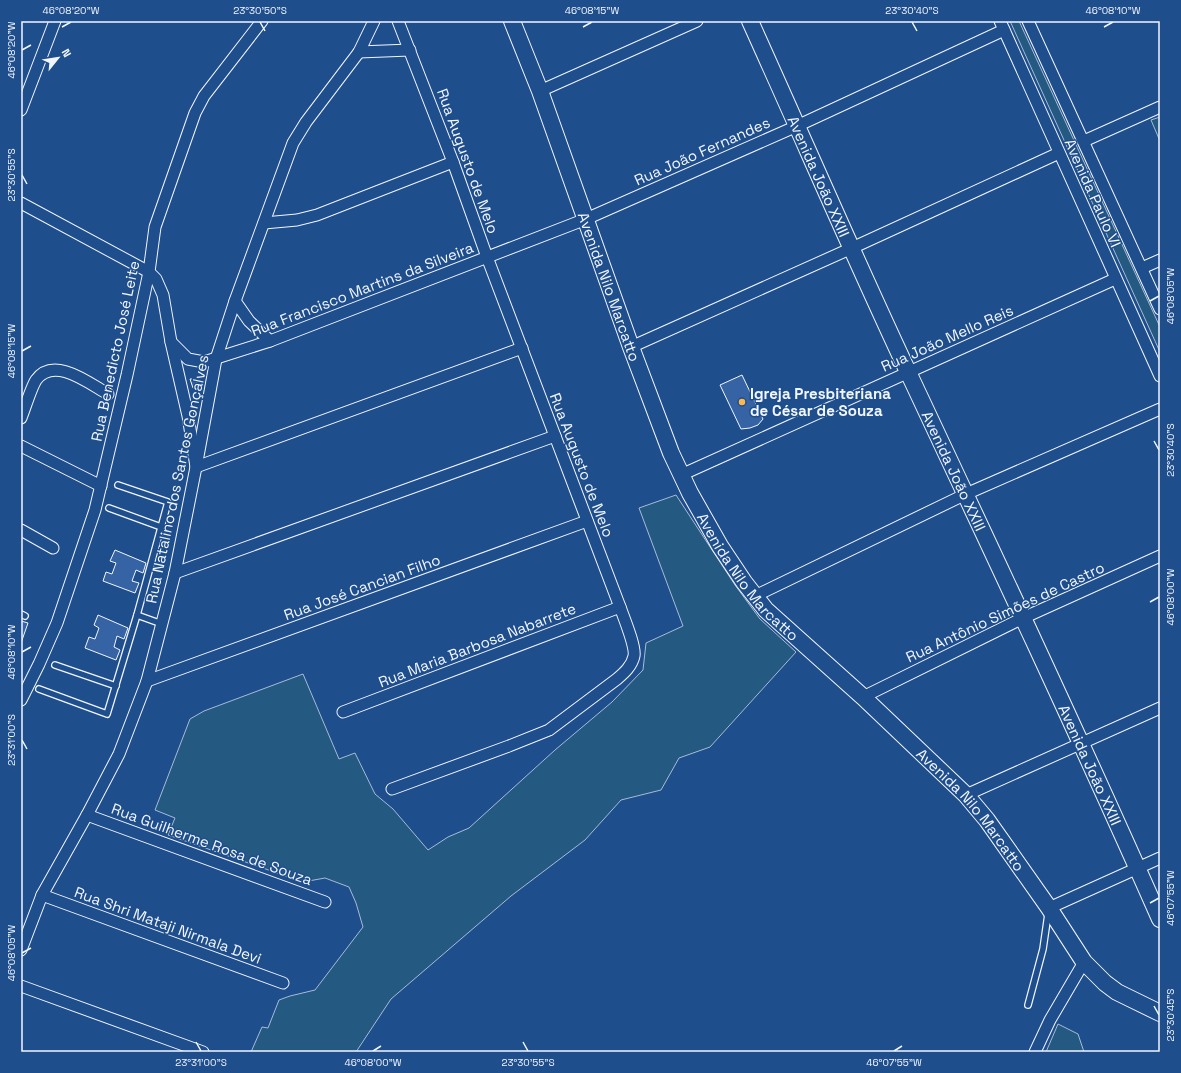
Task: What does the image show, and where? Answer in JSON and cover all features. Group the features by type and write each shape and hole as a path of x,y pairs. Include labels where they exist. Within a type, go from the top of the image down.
{"street":[{"path":"21,110 55,21"},
{"name":"Rua Benedicto José Leite","path":"21,700 39,664 66,598 95,510 127,375 149,272 155,227 195,114 204,96 262,21"},
{"name":"Rua Natalino dos Santos Gonçalves","path":"21,950 42,895 88,815 119,754 147,682 175,573 216,359 235,301 293,143 306,122 360,52 374,21"},
{"name":"Rua Augusto de Melo","path":"392,789 548,730 617,679 626,670 634,656 634,649 620,607 487,257 453,162 398,21"},
{"name":"Avenida Nilo Marcatto","path":"512,21 540,91 631,347 671,453 681,475 720,546 766,610 862,697 966,796 987,820 1049,908 1084,962 1105,983 1117,992 1160,1013"},
{"path":"540,91 697,21"},
{"name":"Avenida João XXIII","path":"750,21 908,372 1082,743 1160,919"},
{"name":"Avenida Paulo VI","path":"1028,21 1160,309"},
{"name":"Rua João Fernandes","path":"586,219 797,126 1002,25"},
{"name":"Avenida Paulo VI","path":"1002,25 1115,279 1160,376"},
{"path":"360,52 410,50"},
{"path":"1084,141 1160,106"},
{"path":"631,347 1059,153"},
{"path":"264,223 297,220 317,214 453,162"},
{"path":"21,203 149,272 156,279 163,296 171,342 188,416 196,467 522,348"},
{"name":"Rua Francisco Martins da Silveira","path":"188,359 204,362 270,341 586,219"},
{"path":"1142,268 1160,260"},
{"name":"Rua João Mello Reis","path":"681,475 1115,279"},
{"path":"235,301 249,321 270,341"},
{"path":"171,342 188,359 179,372"},
{"path":"21,418 37,380 46,372 56,369 67,371 108,394"},
{"path":"755,596 966,494 1160,409"},
{"path":"175,573 555,436"},
{"path":"21,446 101,486"},
{"name":"Rua José Cancian Filho","path":"147,682 587,521"},
{"path":"21,530 53,548"},
{"name":"Rua Antônio Simões de Castro","path":"862,697 1023,618 1160,556"},
{"name":"Rua Maria Barbosa Nabarrete","path":"343,712 620,607"},
{"path":"966,796 1160,708"},
{"name":"Rua Guilherme Rosa de Souza","path":"88,815 325,902"},
{"path":"1049,908 1160,858"},
{"name":"Rua Shri Mataji Nirmala Devi","path":"42,895 283,983"},
{"path":"1035,1052 1050,1020 1084,962"},
{"path":"21,986 203,1052"}],"lane":[{"path":"39,689 107,714 137,615 168,502 118,485"},
{"path":"109,508 161,527"},
{"path":"137,615 162,624"},
{"path":"55,665 116,686"},
{"path":"1028,1005 1043,949 1049,908"}],"shaded area":[{"path":"1010,21 1019,21 1160,327 1160,352"},
{"path":"1160,117 1160,141 1151,120"},
{"path":"676,495 735,585 760,619 796,652 710,747 679,758 661,790 621,800 585,840 511,896 391,999 356,1052 251,1052 262,1027 268,1028 279,1000 315,990 363,927 356,903 349,887 325,878 303,882 168,835 175,818 155,810 190,719 204,711 303,674 339,759 355,753 375,794 393,809 428,850 448,837 469,828 555,750 612,702 643,670 646,643 683,626 639,508"},
{"path":"1058,1024 1078,1034 1084,1052 1046,1052"}],"building":[{"name":"Igreja Presbiteriana de César de Souza","path":"742,375 763,419 758,425 741,429 720,385"},
{"path":"190,379 196,379 198,389 193,388"},
{"path":"115,550 146,563 143,573 136,570 132,581 139,583 135,593 103,581 106,572 112,574 116,563 110,561"},
{"path":"98,615 128,628 124,639 117,636 114,647 120,650 116,660 85,648 89,637 95,639 99,628 94,625"},
{"path":"21,621 28,623 21,643"}],"place":[{"name":"Igreja Presbiteriana de César de Souza","path":"742,402"}]}
